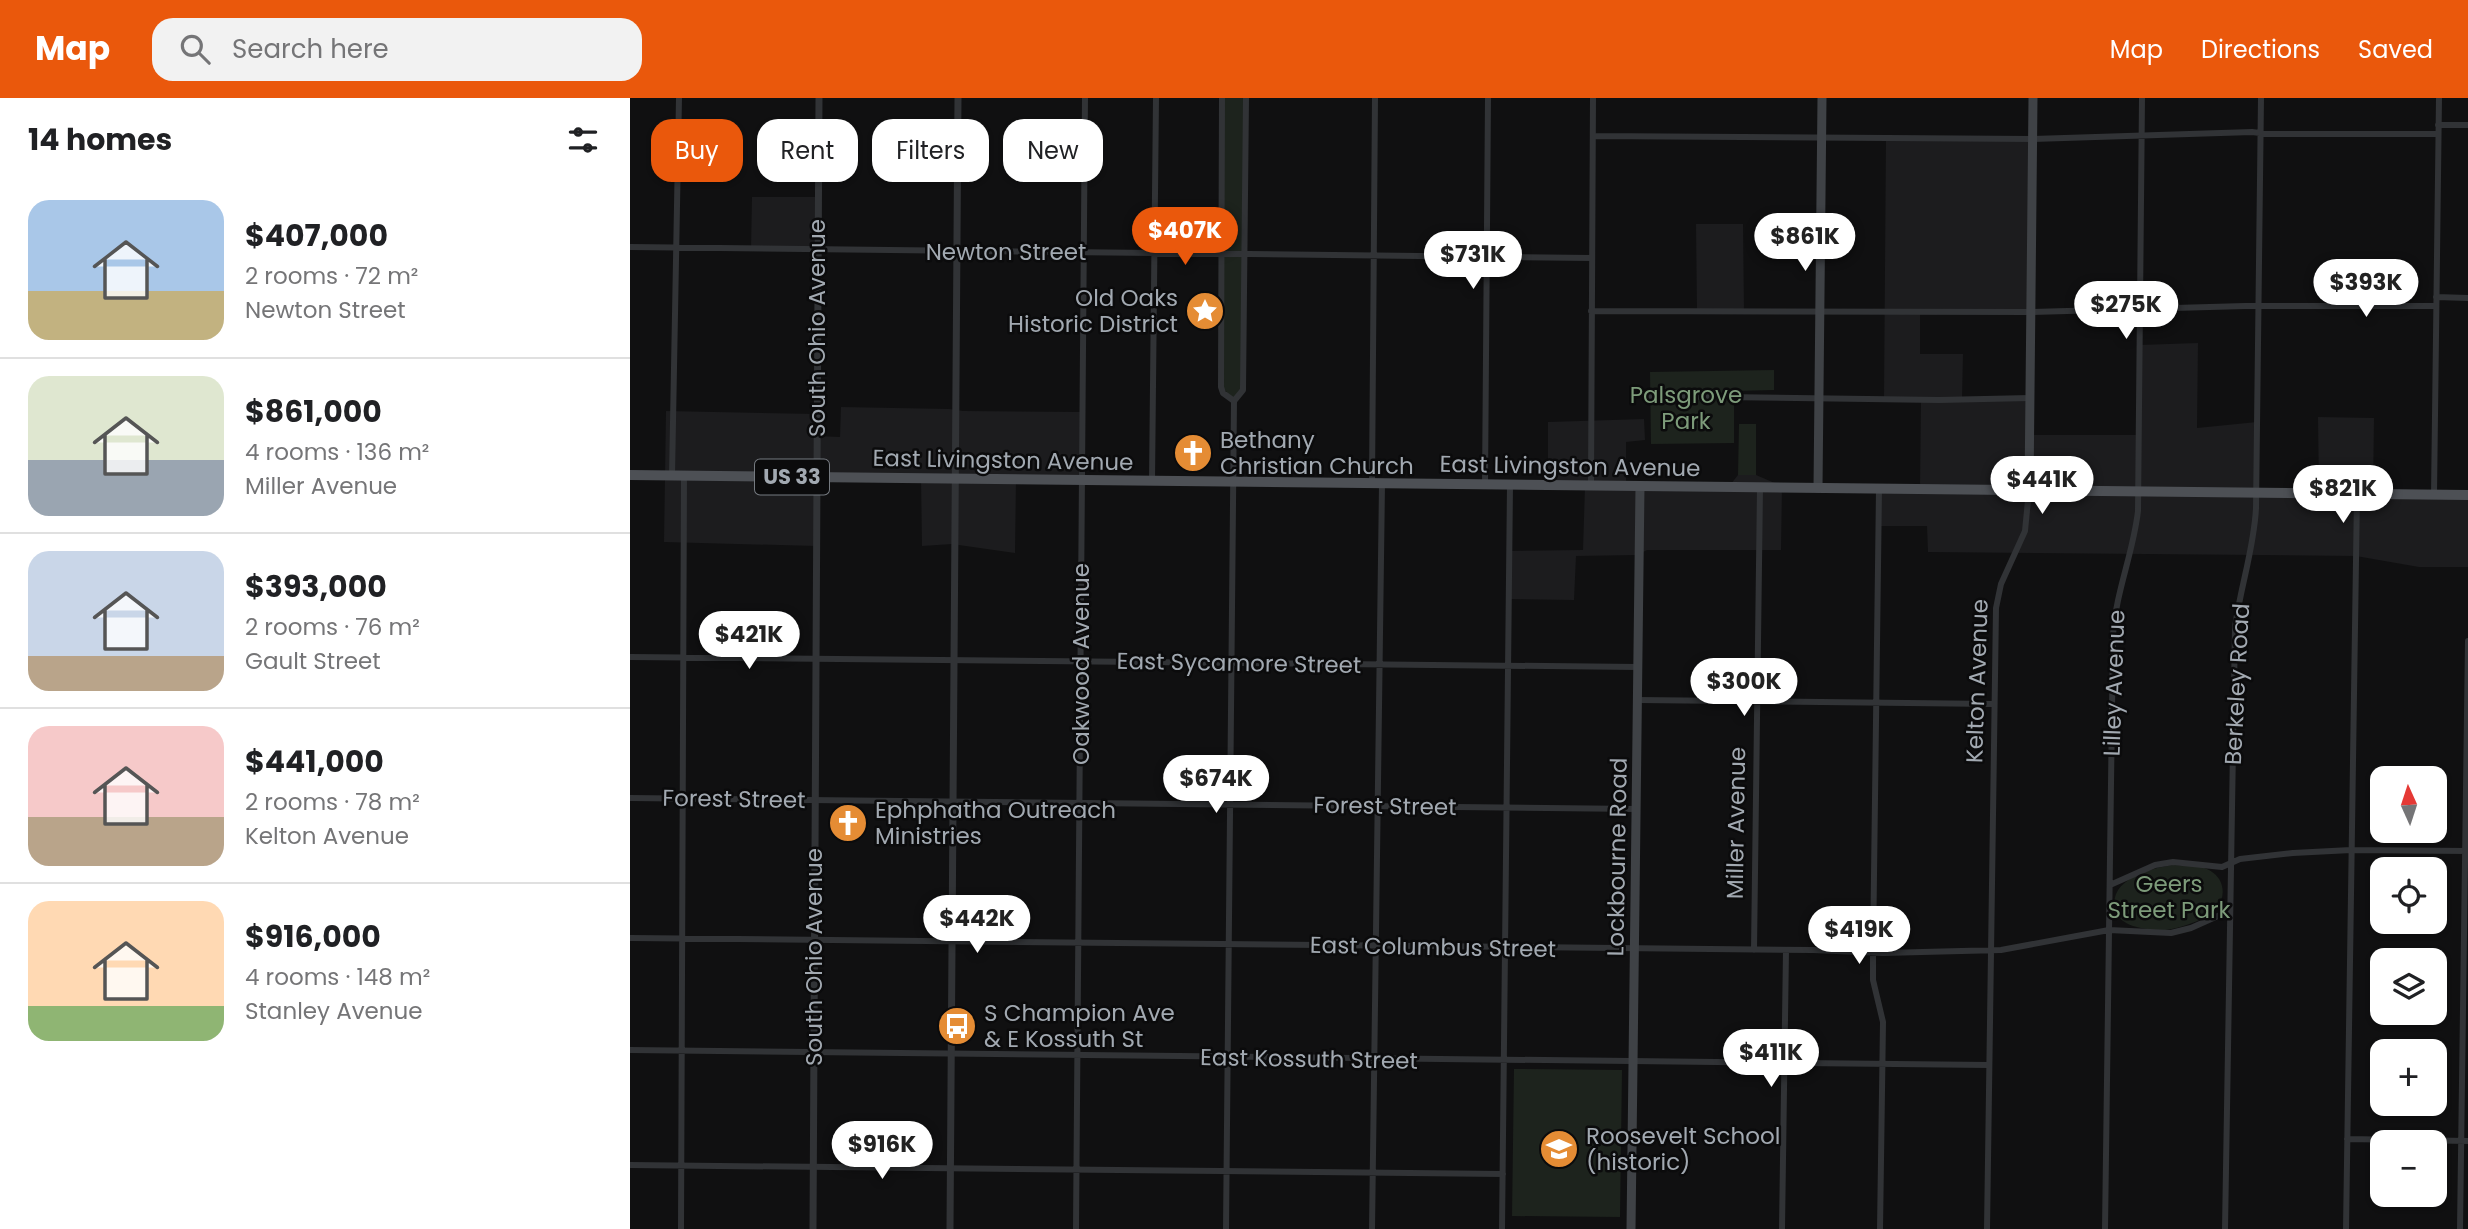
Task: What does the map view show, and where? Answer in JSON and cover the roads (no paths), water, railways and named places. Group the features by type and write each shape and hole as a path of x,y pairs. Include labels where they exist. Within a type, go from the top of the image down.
{"main road":[{"path":"1818,488 1822,98"},
{"name":"Kelton Avenue","path":"2029,490 2033,98"},
{"name":"East Livingston Avenue","path":"630,475 2468,495"},
{"name":"Lockbourne Road","path":"1631,1229 1640,486"}],"street":[{"path":"673,476 679,98"},
{"name":"South Ohio Avenue","path":"813,1229 819,98"},
{"path":"950,1229 958,98"},
{"name":"Oakwood Avenue","path":"1076,1229 1085,98"},
{"path":"1152,481 1156,98"},
{"path":"1222,98 1221,387 1223,393 1234,401"},
{"path":"1226,1229 1234,401 1243,390 1246,98"},
{"path":"1372,1229 1380,664 1374,255 1375,98"},
{"path":"1485,485 1488,98"},
{"path":"1591,485 1593,98"},
{"name":"Lilley Avenue","path":"2105,1229 2114,616 2119,587 2136,529 2138,492 2142,98"},
{"name":"Berkeley Road","path":"2225,1229 2235,628 2253,537 2256,493 2261,98"},
{"path":"2434,495 2438,98"},
{"path":"2438,125 2468,125"},
{"path":"1593,136 2033,139 2260,133 2438,134"},
{"name":"Newton Street","path":"630,247 1592,258"},
{"path":"1591,311 2032,312 2436,302 2468,298"},
{"path":"1645,396 2030,398"},
{"path":"681,1229 684,476"},
{"path":"1502,1229 1510,485"},
{"name":"Miller Avenue","path":"1754,950 1760,488"},
{"path":"1879,489 1872,953 1873,980 1883,1022 1880,1229"},
{"name":"Kelton Avenue","path":"1987,1229 1996,608 2001,584 2024,537 2029,490"},
{"path":"2346,1229 2357,494"},
{"path":"2460,1229 2464,1141 2468,641"},
{"name":"East Sycamore Street","path":"630,657 1638,667"},
{"path":"1638,701 1994,704"},
{"name":"Forest Street","path":"630,798 1636,809"},
{"path":"2110,885 2155,865 2190,862 2222,867 2240,859 2261,856 2351,850 2467,851"},
{"name":"East Columbus Street","path":"630,938 1854,950 1872,953 1991,950 2042,944 2109,930 2171,933 2191,928 2230,911"},
{"path":"1782,1229 1786,950"},
{"name":"East Kossuth Street","path":"630,1050 1989,1066"},
{"path":"2347,1139 2464,1141"},
{"path":"630,1165 1503,1174"}],"place":[{"name":"Old Oaks Historic District","path":"1205,311"},
{"name":"Bethany Christian Church","path":"1193,453"},
{"name":"Ephphatha Outreach Ministries","path":"848,823"},
{"name":"S Champion Ave & E Kossuth St","path":"957,1026"},
{"name":"Roosevelt School (historic)","path":"1559,1149"}],"park label":[{"name":"Palsgrove Park","path":"1686,408"},
{"name":"Geers Street Park","path":"2169,897"}]}
